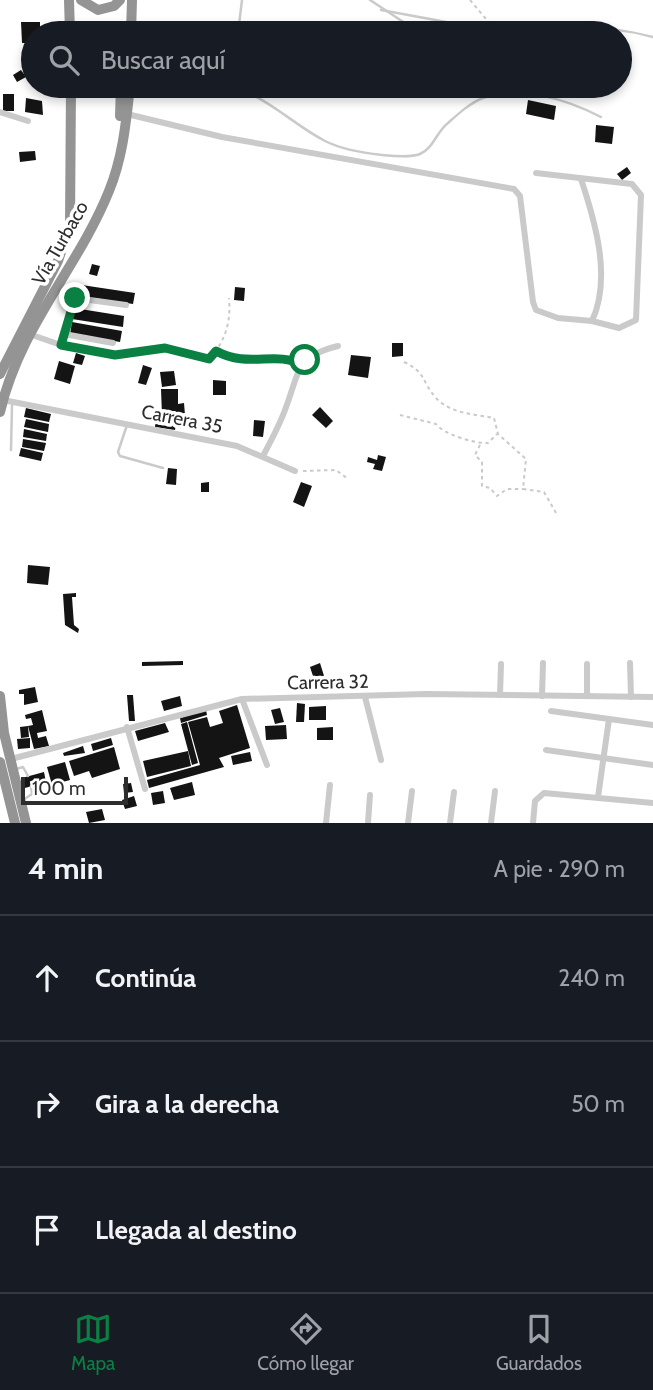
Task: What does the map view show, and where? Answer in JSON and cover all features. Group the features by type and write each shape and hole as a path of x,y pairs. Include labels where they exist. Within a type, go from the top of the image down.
{"highway":[{"path":"69,0 70,21"},
{"path":"81,0 99,10 114,6 120,0"},
{"path":"131,21 132,0"},
{"name":"Vía Turbaco","path":"0,374 65,242 70,225 71,98"},
{"path":"72,160 79,149 77,98"},
{"path":"120,98 119,122 124,139"},
{"name":"Vía Turbaco","path":"0,412 7,401 29,334 97,217 112,182 124,139 129,98"},
{"path":"0,696 26,823"},
{"path":"13,763 3,789 15,823"}],"street":[{"path":"0,112 28,121"},
{"path":"127,114 233,139 506,186 520,196 533,302 537,310 558,318 592,321 619,328 636,320 641,195 632,184 536,173"},
{"path":"581,179 596,225 599,254 597,311 592,321"},
{"path":"61,345 75,298 126,305"},
{"path":"29,334 61,345 115,355 165,348"},
{"path":"64,334 113,343"},
{"path":"263,456 286,409 302,365 318,351 338,346"},
{"name":"Carrera 35","path":"7,401 237,446 295,471"},
{"path":"542,696 543,663"},
{"path":"630,663 631,697"},
{"path":"500,695 501,664"},
{"path":"587,664 587,696"},
{"name":"Carrera 32","path":"13,763 127,727 242,699 500,695 653,697"},
{"path":"365,697 380,760"},
{"path":"242,699 267,765"},
{"path":"551,711 653,725"},
{"path":"598,797 609,719"},
{"path":"127,727 145,789"},
{"path":"546,750 653,765"},
{"path":"327,823 330,785"},
{"path":"408,823 412,791"},
{"path":"491,823 495,791"},
{"path":"450,823 454,792"},
{"path":"533,823 538,796 544,793 653,803"},
{"path":"368,823 370,795"}],"lane":[{"path":"239,21 242,0"},
{"path":"370,0 400,21"},
{"path":"381,10 442,21"},
{"path":"632,33 653,37"},
{"path":"258,98 326,141 357,152 394,156 420,154 434,141 444,125 474,102 485,98"},
{"path":"546,98 558,99 601,117"},
{"path":"7,401 14,408 11,450"},
{"path":"127,425 118,452 120,456 163,468"},
{"path":"13,763 29,776"},
{"path":"20,802 32,794 31,786"}],"path":[{"path":"470,0 489,21"},
{"path":"165,348 209,359 216,351 230,320 229,298"},
{"path":"216,351 231,359 249,362 283,359 302,365"},
{"path":"404,362 421,370 436,398 453,410 494,418 498,434 526,459 523,489"},
{"path":"400,415 436,424 441,430 480,444 488,443 498,434"},
{"path":"480,444 475,455 482,462 482,486 490,488 497,496 507,489 544,492 556,513"},
{"path":"295,471 336,470 348,479"}],"building":[{"path":"21,70 21,80 17,82 13,75"},
{"path":"3,94 14,94 14,111 3,111"},
{"path":"26,98 42,101 43,115 25,112"},
{"path":"528,100 556,106 554,120 526,114"},
{"path":"596,125 614,127 612,144 595,142"},
{"path":"35,151 36,160 20,162 19,152"},
{"path":"627,167 631,173 622,180 617,174"},
{"path":"92,264 100,266 97,276 89,274"},
{"path":"75,284 135,293 133,304 74,295"},
{"path":"235,287 245,288 244,301 234,300"},
{"path":"74,308 124,316 123,327 72,319"},
{"path":"72,322 122,331 120,342 70,334"},
{"path":"392,343 403,343 403,356 392,357"},
{"path":"76,353 85,356 82,365 73,363"},
{"path":"351,355 371,357 368,378 348,375"},
{"path":"59,361 75,366 70,384 54,379"},
{"path":"143,365 152,368 146,385 138,383"},
{"path":"174,371 176,385 162,387 160,372"},
{"path":"213,380 226,381 226,395 213,395"},
{"path":"161,389 178,389 178,404 184,403 185,415 162,416"},
{"path":"320,407 333,421 326,428 312,415"},
{"path":"26,408 51,414 49,422 24,417"},
{"path":"156,416 177,418 175,430 155,427"},
{"path":"26,419 49,424 48,432 24,427"},
{"path":"254,420 265,421 263,437 253,436"},
{"path":"24,429 47,434 46,441 23,437"},
{"path":"23,439 46,443 44,451 22,447"},
{"path":"21,448 43,453 41,461 19,456"},
{"path":"378,455 386,457 382,471 373,469 375,464 367,462 368,457 377,460"},
{"path":"168,468 177,469 176,485 166,484"},
{"path":"209,482 209,492 201,492 201,483"},
{"path":"301,482 312,486 304,507 293,502"},
{"path":"28,565 50,567 48,585 27,583"},
{"path":"76,593 76,597 72,597 74,625 79,629 78,633 65,625 63,594"},
{"path":"183,661 183,665 142,666 142,662"},
{"path":"320,663 325,679 315,682 310,667"},
{"path":"35,687 38,702 24,705 24,694 19,694 19,690"},
{"path":"127,695 133,695 135,721 129,721"},
{"path":"180,696 182,706 164,711 161,701"},
{"path":"297,703 305,704 304,722 296,722"},
{"path":"237,705 250,748 219,758 224,767 149,788 147,780 200,765 188,722 207,717 210,727 223,723 219,711"},
{"path":"326,706 326,720 309,720 309,707"},
{"path":"280,708 284,722 275,724 271,710"},
{"path":"42,710 47,731 37,733 38,738 46,736 49,746 34,749 28,726 33,725 31,718 26,719 25,715"},
{"path":"206,710 207,715 181,723 180,718"},
{"path":"187,722 198,763 192,765 181,724"},
{"path":"165,723 169,732 138,741 135,731"},
{"path":"286,725 287,739 266,740 265,726"},
{"path":"28,726 29,737 21,738 20,727"},
{"path":"333,727 333,740 317,740 317,728"},
{"path":"30,738 30,748 18,749 17,739"},
{"path":"111,738 113,745 93,751 91,744"},
{"path":"83,746 85,753 64,756 63,753"},
{"path":"114,747 120,769 92,778 89,771 74,776 69,761"},
{"path":"188,751 191,766 147,777 143,761"},
{"path":"250,752 252,761 233,765 231,756"},
{"path":"65,762 70,780 52,785 47,767"},
{"path":"44,772 46,782 25,788 22,778"},
{"path":"192,782 195,795 174,800 170,788"},
{"path":"131,783 133,792 124,793 123,784"},
{"path":"163,791 165,803 153,805 151,793"},
{"path":"134,796 137,806 125,809 122,800"},
{"path":"102,809 105,820 89,823 86,812"}],"route":[{"path":"75,298 61,345 115,355 165,348 209,359 216,351 231,359 249,362 283,359 302,365 305,360"}]}
